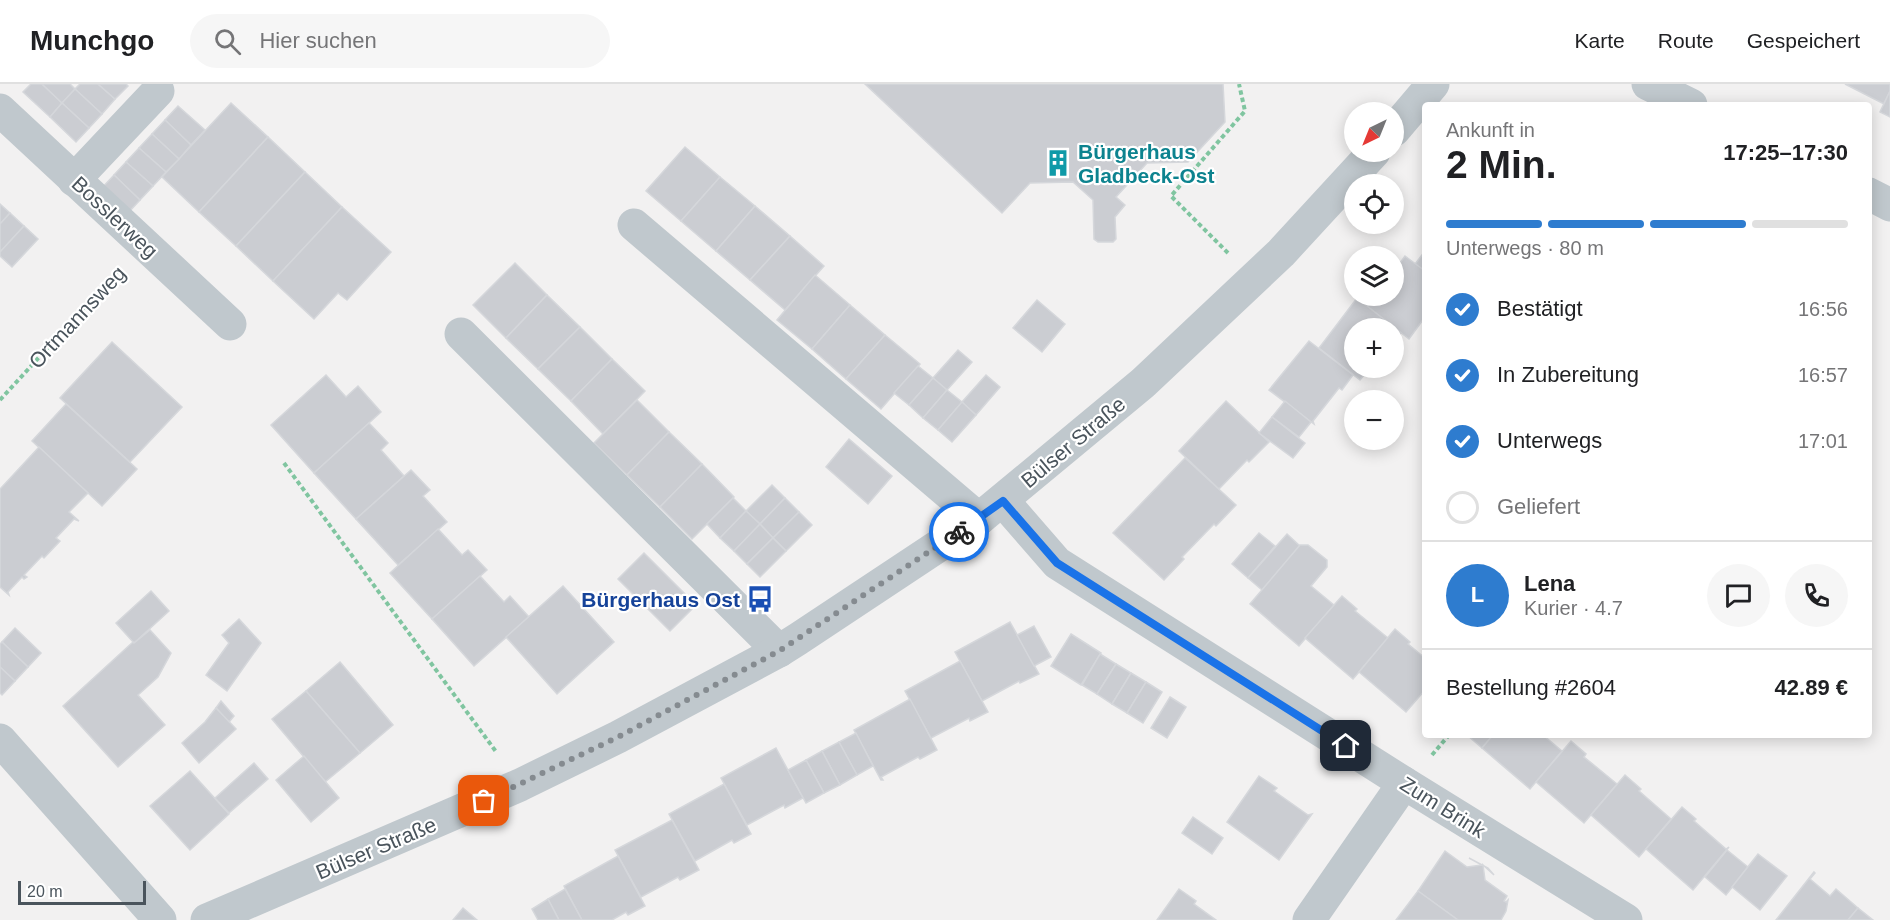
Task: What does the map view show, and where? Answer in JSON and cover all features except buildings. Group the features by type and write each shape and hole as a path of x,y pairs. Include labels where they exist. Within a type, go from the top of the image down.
{"street":[{"path":"1404,118 1433,84"},
{"path":"1648,84 1685,102"},
{"path":"74,180 158,91"},
{"name":"Bosslerweg","path":"0,110 230,324"},
{"name":"Bülser Straße","path":"207,920 520,785 618,737 779,651 991,510 1143,383 1281,253 1365,162"},
{"path":"1872,196 1890,205"},
{"name":"Zum Brink","path":"634,225 1057,563 1404,783 1626,920"},
{"path":"461,334 779,651"},
{"path":"0,740 160,920"},
{"path":"1309,920 1404,783"}],"path":[{"path":"1239,84 1245,111 1171,196 1254,279"},
{"name":"Ortmannsweg","path":"0,400 121,268"},
{"path":"284,463 520,785"}],"way so far":[{"path":"484,801 618,737 779,651 959,532"}],"place":[{"name":"Bürgerhaus Gladbeck-Ost","path":"1058,163"},
{"name":"Bürgerhaus Ost","path":"760,599"}],"route":[{"path":"959,532 1003,501 1057,563 1346,746"}]}
